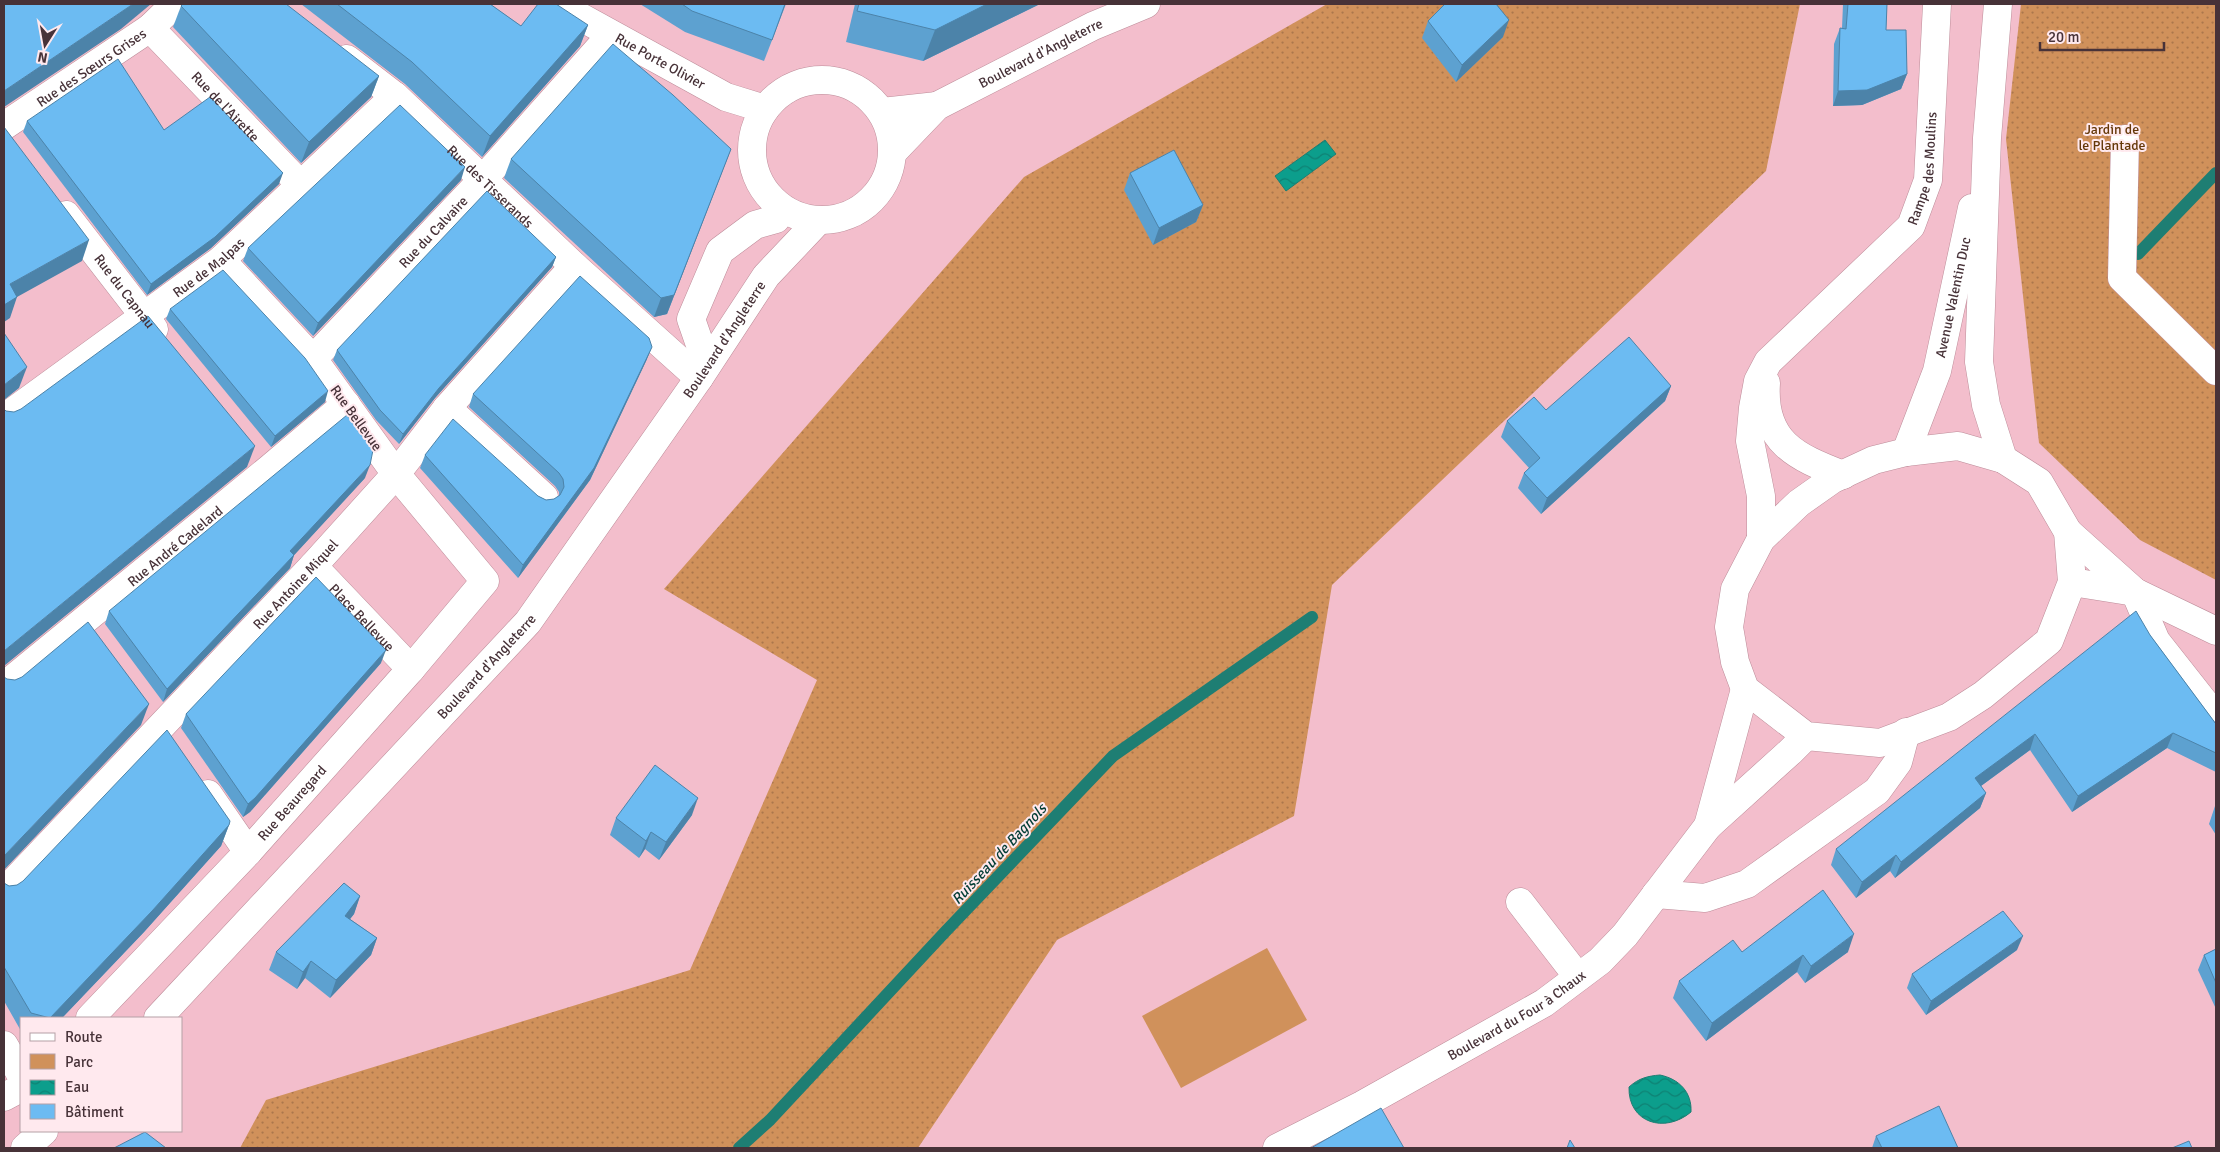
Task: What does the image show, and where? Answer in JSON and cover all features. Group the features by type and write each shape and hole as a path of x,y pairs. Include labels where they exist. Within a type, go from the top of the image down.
{"street":[{"name":"Rue des Sœurs Grises","path":"8,136 150,28 175,4"},
{"name":"Rue Porte Olivier","path":"557,4 726,97 765,109"},
{"name":"Boulevard d'Angleterre","path":"893,152 937,106 1093,26 1146,4"},
{"name":"Rampe des Moulins","path":"1761,538 1761,496 1750,441 1758,381 1768,362 1911,226 1928,180 1937,4"},
{"name":"Avenue Valentin Duc","path":"1998,4 1987,138 1979,362 1986,405 2003,459"},
{"name":"Rue de l'Airette","path":"150,28 300,184"},
{"name":"Rue du Calvaire","path":"313,359 483,178 611,35"},
{"name":"Rue des Tisserands","path":"328,44 395,96 574,266 703,372"},
{"path":"703,372 691,319 720,251 755,225 777,212 818,221 841,218 861,209 878,194 889,174 893,152 890,132 882,112 868,97 852,86 833,80 813,81 795,86 778,95 765,109 756,128 752,149 755,170 777,212"},
{"name":"Rue de Malpas","path":"4,418 221,260 395,96"},
{"name":"Boulevard d'Angleterre","path":"882,112 937,106"},
{"name":"Avenue Valentin Duc","path":"1906,452 1937,371 1987,138"},
{"path":"2125,139 2122,278 2216,371"},
{"name":"Rue du Capnau","path":"52,197 168,347"},
{"name":"Boulevard d'Angleterre","path":"766,276 777,212"},
{"name":"Boulevard d'Angleterre","path":"159,1017 528,622 703,372 766,276 818,221"},
{"name":"Rue Bellevue","path":"221,260 313,359 396,474 485,581"},
{"name":"Rue Antoine Miquel","path":"4,892 312,566 396,474 447,408 574,266"},
{"path":"1768,362 1765,398 1775,432 1795,454 1843,474"},
{"name":"Rue André Cadelard","path":"4,686 90,630 346,404"},
{"path":"447,408 544,497"},
{"path":"250,446 269,470"},
{"path":"2068,532 2072,582 2049,641 1983,695 1949,717 1880,743 1806,736 1745,689 1734,662 1730,627 1735,589 1761,538 1799,503 1832,479 1874,460 1906,452 1958,446 2003,459 2039,482 2068,532 2135,592 2216,631"},
{"name":"Place Bellevue","path":"312,566 411,669"},
{"name":"Rue Beauregard","path":"91,1017 248,852 411,669 485,581"},
{"path":"2072,582 2135,592"},
{"path":"2135,592 2156,641 2216,717"},
{"name":"Boulevard du Four à Chaux","path":"1708,826 1745,689"},
{"path":"143,702 177,750"},
{"path":"1656,894 1705,898 1746,884 1877,791 1898,762 1906,732"},
{"name":"Boulevard du Four à Chaux","path":"1277,1148 1362,1105 1544,1003 1600,961 1625,935 1708,826 1806,736"},
{"path":"194,773 248,852"},
{"path":"1520,902 1578,977"},
{"path":"4,1045 20,1074"},
{"path":"4,1097 20,1089"},
{"path":"25,1148 43,1132"}],"green space":[{"path":"1327,4 1800,4 1766,171 1332,585 1294,816 1057,940 918,1148 240,1148 266,1100 690,970 817,680 664,589 1024,177"},
{"name":"Jardin de le Plantade","path":"2021,4 2216,4 2216,580 2140,540 2039,443 2006,139"},
{"path":"1267,948 1307,1020 1181,1088 1142,1016"}],"water":[{"path":"1325,140 1336,154 1286,191 1275,176"},
{"path":"1660,1075 1678,1083 1687,1093 1691,1112 1681,1119 1660,1123 1650,1121 1641,1117 1630,1099 1629,1087 1636,1081"}],"building":[{"path":"4,4 133,4 4,91"},
{"path":"183,4 286,4 379,76 309,142 181,6"},
{"path":"337,4 490,4 521,26 538,4 556,4 588,25 490,136 412,62"},
{"path":"682,4 785,4 772,40 692,11"},
{"path":"859,4 987,4 935,30 857,11"},
{"path":"1445,4 1496,4 1509,20 1462,65 1428,21"},
{"path":"1848,4 1887,4 1886,30 1906,30 1907,74 1867,90 1838,91 1840,28 1846,29"},
{"path":"613,44 673,95 731,149 674,295 661,298 511,159"},
{"path":"118,59 164,130 210,97 283,173 215,237 151,284 27,121"},
{"path":"400,105 465,167 318,323 248,248"},
{"path":"4,127 89,240 10,284 17,297 4,305"},
{"path":"1174,150 1203,205 1159,228 1130,173"},
{"path":"487,191 556,257 439,388 403,434 380,410 337,350"},
{"path":"223,270 305,358 328,391 275,436 170,309"},
{"path":"580,276 649,338 652,347 594,468 523,565 425,455 453,419 538,496 546,500 554,499 560,495 564,487 563,479 559,473 473,394"},
{"path":"148,316 255,446 4,651 4,409 14,412 21,409"},
{"path":"4,333 27,367 4,385"},
{"path":"1629,337 1671,386 1547,498 1524,473 1540,458 1507,421 1534,397 1546,410"},
{"path":"347,415 373,450 370,465 290,551 294,555 167,689 109,611"},
{"path":"316,577 386,650 248,804 186,714"},
{"path":"2136,611 2150,635 2216,724 2216,753 2173,733 2078,796 2035,734 1975,778 1986,793 1901,862 1896,855 1862,882 1836,849"},
{"path":"88,622 149,704 4,856 4,677 15,680 22,677"},
{"path":"167,730 230,821 229,825 152,911 51,1017 31,1013 4,967 4,883 9,886 17,885 23,881"},
{"path":"655,765 698,798 666,842 651,832 646,841 616,818"},
{"path":"344,883 360,896 345,916 377,938 336,980 311,961 303,972 276,952"},
{"path":"1823,890 1854,934 1811,966 1803,955 1712,1023 1679,981 1733,940 1742,952"},
{"path":"2003,911 2023,936 1931,1001 1912,974"},
{"path":"2216,949 2216,983 2204,955"},
{"path":"1939,1106 1958,1148 1882,1148 1876,1136"},
{"path":"1381,1108 1404,1148 1311,1148"},
{"path":"145,1132 166,1148 114,1148"},
{"path":"1570,1140 1575,1148 1567,1148"},
{"path":"2189,1141 2192,1148 2172,1148"}],"waterway":[{"name":"Ruisseau de Bagnols","path":"2138,254 2216,173"},
{"name":"Ruisseau de Bagnols","path":"739,1148 770,1120 945,932 1113,756 1312,617"}]}
